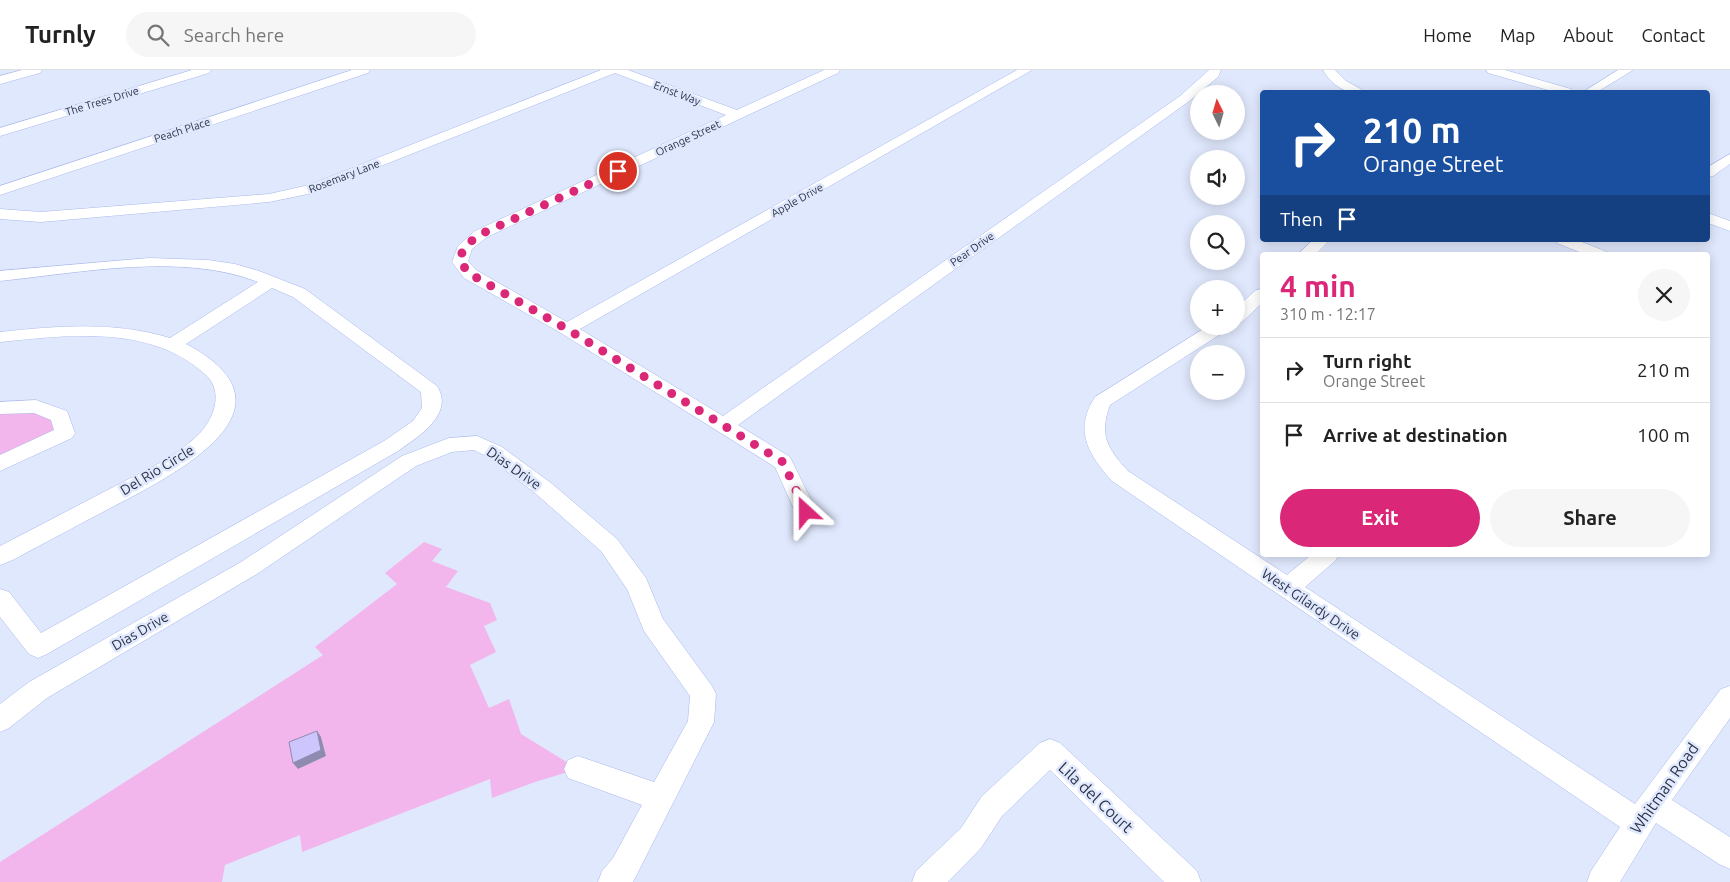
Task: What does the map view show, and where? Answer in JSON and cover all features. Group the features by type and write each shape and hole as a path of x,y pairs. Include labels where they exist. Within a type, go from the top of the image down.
{"street":[{"path":"0,80 36,70"},
{"name":"The Trees Drive","path":"0,132 205,70"},
{"name":"Peach Place","path":"0,191 364,70"},
{"name":"Rosemary Lane","path":"0,214 41,217 269,198 296,194 313,189 612,70"},
{"name":"Ernst Way","path":"617,70 737,115"},
{"name":"Orange Street","path":"806,512 783,462 726,424 567,329 470,274 460,262 460,252 468,243 481,234 834,70"},
{"name":"Apple Drive","path":"567,329 1026,70"},
{"name":"Pear Drive","path":"726,424 1184,99 1214,74 1215,70"},
{"path":"1329,70 1334,79 1355,90"},
{"path":"1492,70 1560,90"},
{"path":"1592,90 1627,70"},
{"path":"1710,172 1730,158"},
{"path":"1710,219 1730,226"},
{"path":"1308,252 1320,242"},
{"path":"1568,242 1593,252"},
{"path":"0,276 106,266 192,264 236,269 299,293 430,390 432,408 420,426 391,446 38,648 0,599"},
{"path":"173,344 271,281"},
{"path":"1245,310 1260,296"},
{"name":"Del Rio Circle","path":"0,337 94,330 153,337 173,344 209,366 224,385 225,401 218,424 206,439 192,451 161,471 0,556"},
{"name":"West Gilardy Drive","path":"1206,335 1102,402 1095,420 1094,438 1103,457 1120,476 1288,588 1646,814 1730,854"},
{"path":"0,408 36,406 60,416 65,433 0,464"},
{"name":"Dias Drive","path":"0,720 38,690 249,568 408,461 449,444 477,443 495,452 543,488 609,545 638,585 653,624 703,694 701,722 624,869 613,882"},
{"path":"1288,588 1325,557"},
{"name":"Whitman Road","path":"1602,882 1646,814 1730,697"},
{"name":"Lila del Court","path":"926,882 971,838 992,806 1050,752 1186,882"},
{"path":"578,769 661,798"}],"shaded area":[{"path":"0,408 60,416 65,433 0,464"},
{"path":"424,542 442,549 432,561 458,571 446,587 490,603 497,620 484,626 496,652 470,665 489,708 509,699 521,734 578,769 492,798 490,779 302,852 300,835 225,865 222,882 0,882 0,862 323,655 315,647 397,584 385,573","holes":["321,737 326,756 298,769"]}],"building":[{"path":"317,731 321,750 293,763 289,742"}],"route":[{"path":"618,171 481,234 468,243 460,252 460,262 470,274 567,329 726,424 783,462 806,512"}]}
